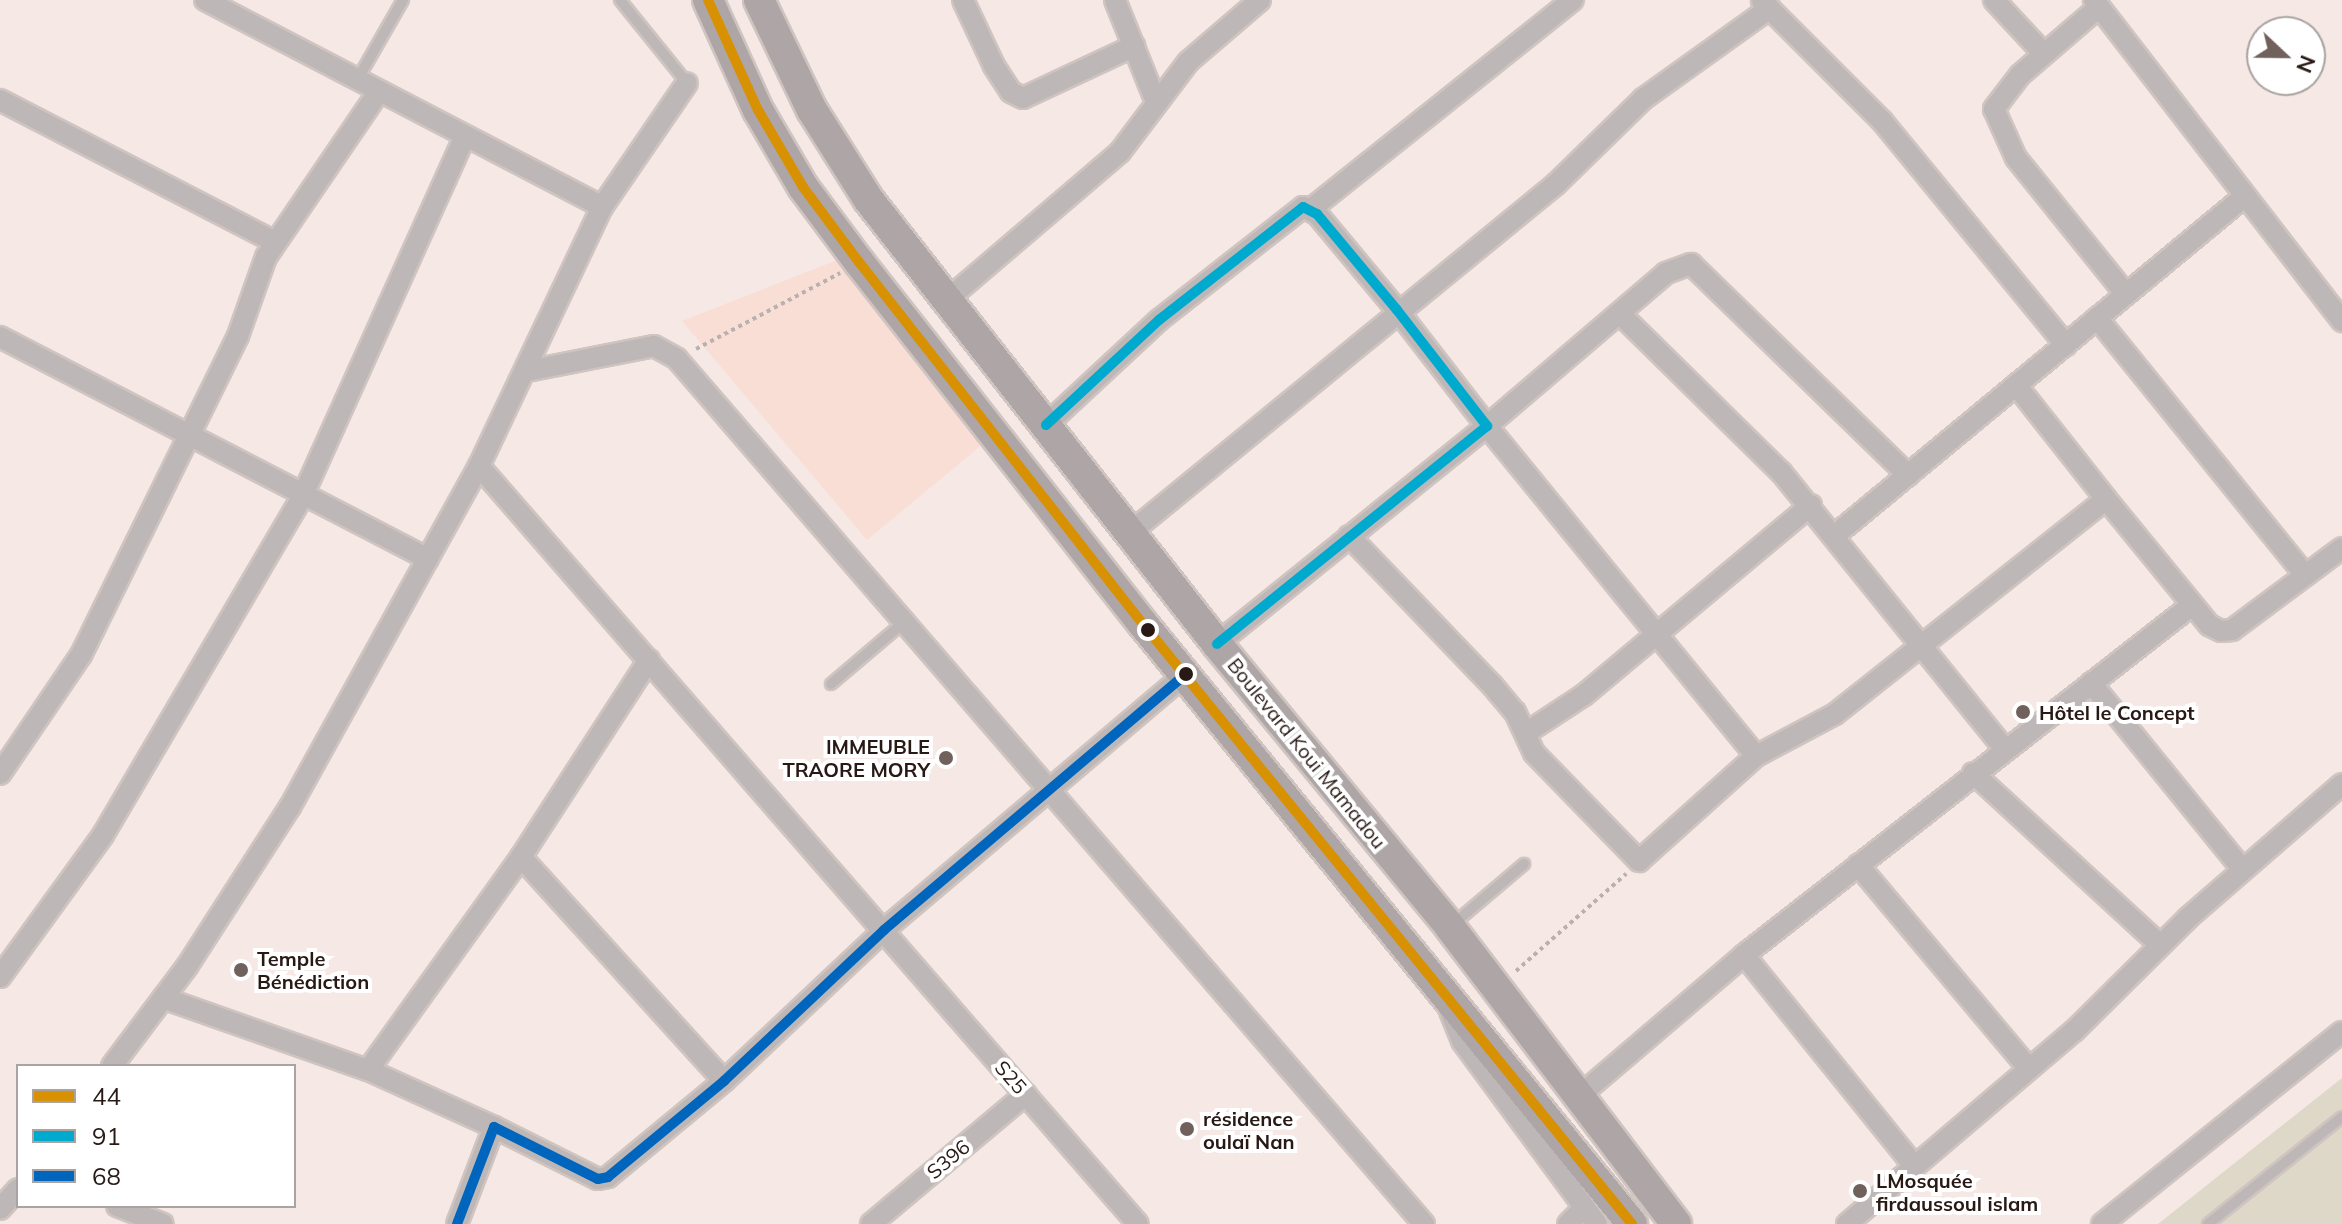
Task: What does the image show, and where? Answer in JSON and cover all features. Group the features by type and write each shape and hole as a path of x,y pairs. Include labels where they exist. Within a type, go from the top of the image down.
{"main road":[{"path":"708,0 758,110 803,187 859,262 1186,674 1632,1224"},
{"name":"Boulevard Koui Mamadou","path":"759,0 812,110 868,199 1217,644 1450,927 1676,1224"}],"street":[{"path":"205,0 377,94 602,207"},
{"path":"963,0 994,66 1011,92 1023,98 1134,46"},
{"path":"1115,0 1156,102"},
{"path":"948,299 1120,152 1188,62 1260,0"},
{"path":"1311,209 1573,0"},
{"path":"1994,0 2043,53"},
{"path":"1131,532 1397,310 1556,184 1643,99 1765,4 1882,121 2066,345"},
{"path":"2124,292 2016,158 1994,109 2003,94 2096,4 2342,321"},
{"path":"114,1064 163,998 290,807 479,466 527,371 602,207 687,83"},
{"path":"0,774 81,655 238,336 275,242 377,94"},
{"path":"0,100 275,242"},
{"path":"0,977 103,835 303,495 464,138"},
{"path":"1834,536 2066,345 2124,292 2245,196"},
{"path":"1046,425 1159,320 1303,207 1311,209 1397,310 1653,633 1756,756"},
{"path":"1217,644 1487,426 1680,264 1700,268 1908,475"},
{"path":"1621,315 1811,505 1923,641 2004,748"},
{"path":"2097,318 2305,575"},
{"path":"0,337 428,559"},
{"path":"527,371 654,346 677,359 1424,1224"},
{"path":"2016,385 2209,625 2232,630 2305,575 2339,556"},
{"name":"S25","path":"479,466 1138,1224"},
{"path":"1349,536 1492,685 1526,733 1534,753 1639,861 1756,756 1835,714 1923,641 2106,499"},
{"path":"1526,733 1584,695 1653,633 1811,505"},
{"path":"1578,1097 1744,955 2004,748 2192,605"},
{"path":"368,1070 521,857 649,660"},
{"path":"163,998 368,1070 603,1180 724,1081 884,930 1052,793 1186,674"},
{"path":"2091,683 2242,869"},
{"path":"1973,773 2160,945"},
{"path":"1847,1224 2029,1069 2242,869 2342,784"},
{"path":"521,857 724,1081"},
{"path":"1858,865 2029,1069"},
{"path":"1744,955 1914,1166"},
{"path":"1440,985 1462,1041 1591,1216 1568,1224"},
{"path":"2102,1224 2342,1032"},
{"name":"S396","path":"871,1224 1026,1094"},
{"path":"457,1224 494,1127"},
{"path":"0,1209 16,1191"},
{"path":"122,1208 163,1224"}],"lane":[{"path":"356,82 403,0"},
{"path":"620,0 687,83"},
{"path":"831,684 904,622"},
{"path":"1450,927 1524,864"},
{"path":"2208,1224 2342,1117"}],"path":[{"path":"677,359 859,262"},
{"path":"1497,988 1639,861"}],"shaded area":[{"path":"863,250 1001,429 867,540 682,321"},
{"path":"2342,1078 2342,1224 2158,1224"}],"transit line":[{"name":"44","path":"708,0 758,110 803,187 859,262 1143,624 1632,1224"},
{"name":"91","path":"1046,425 1159,320 1303,207 1317,214 1397,310 1487,426 1217,644"},
{"name":"68","path":"457,1224 494,1127 598,1179 608,1177 724,1081 884,930 1186,674"}],"place":[{"name":"Hôtel le Concept","path":"2023,712"},
{"name":"IMMEUBLE TRAORE MORY","path":"946,758"},
{"name":"Temple Bénédiction","path":"241,970"},
{"name":"résidence oulaï Nan","path":"1187,1129"},
{"name":"LMosquée firdaussoul islam","path":"1860,1191"}]}
